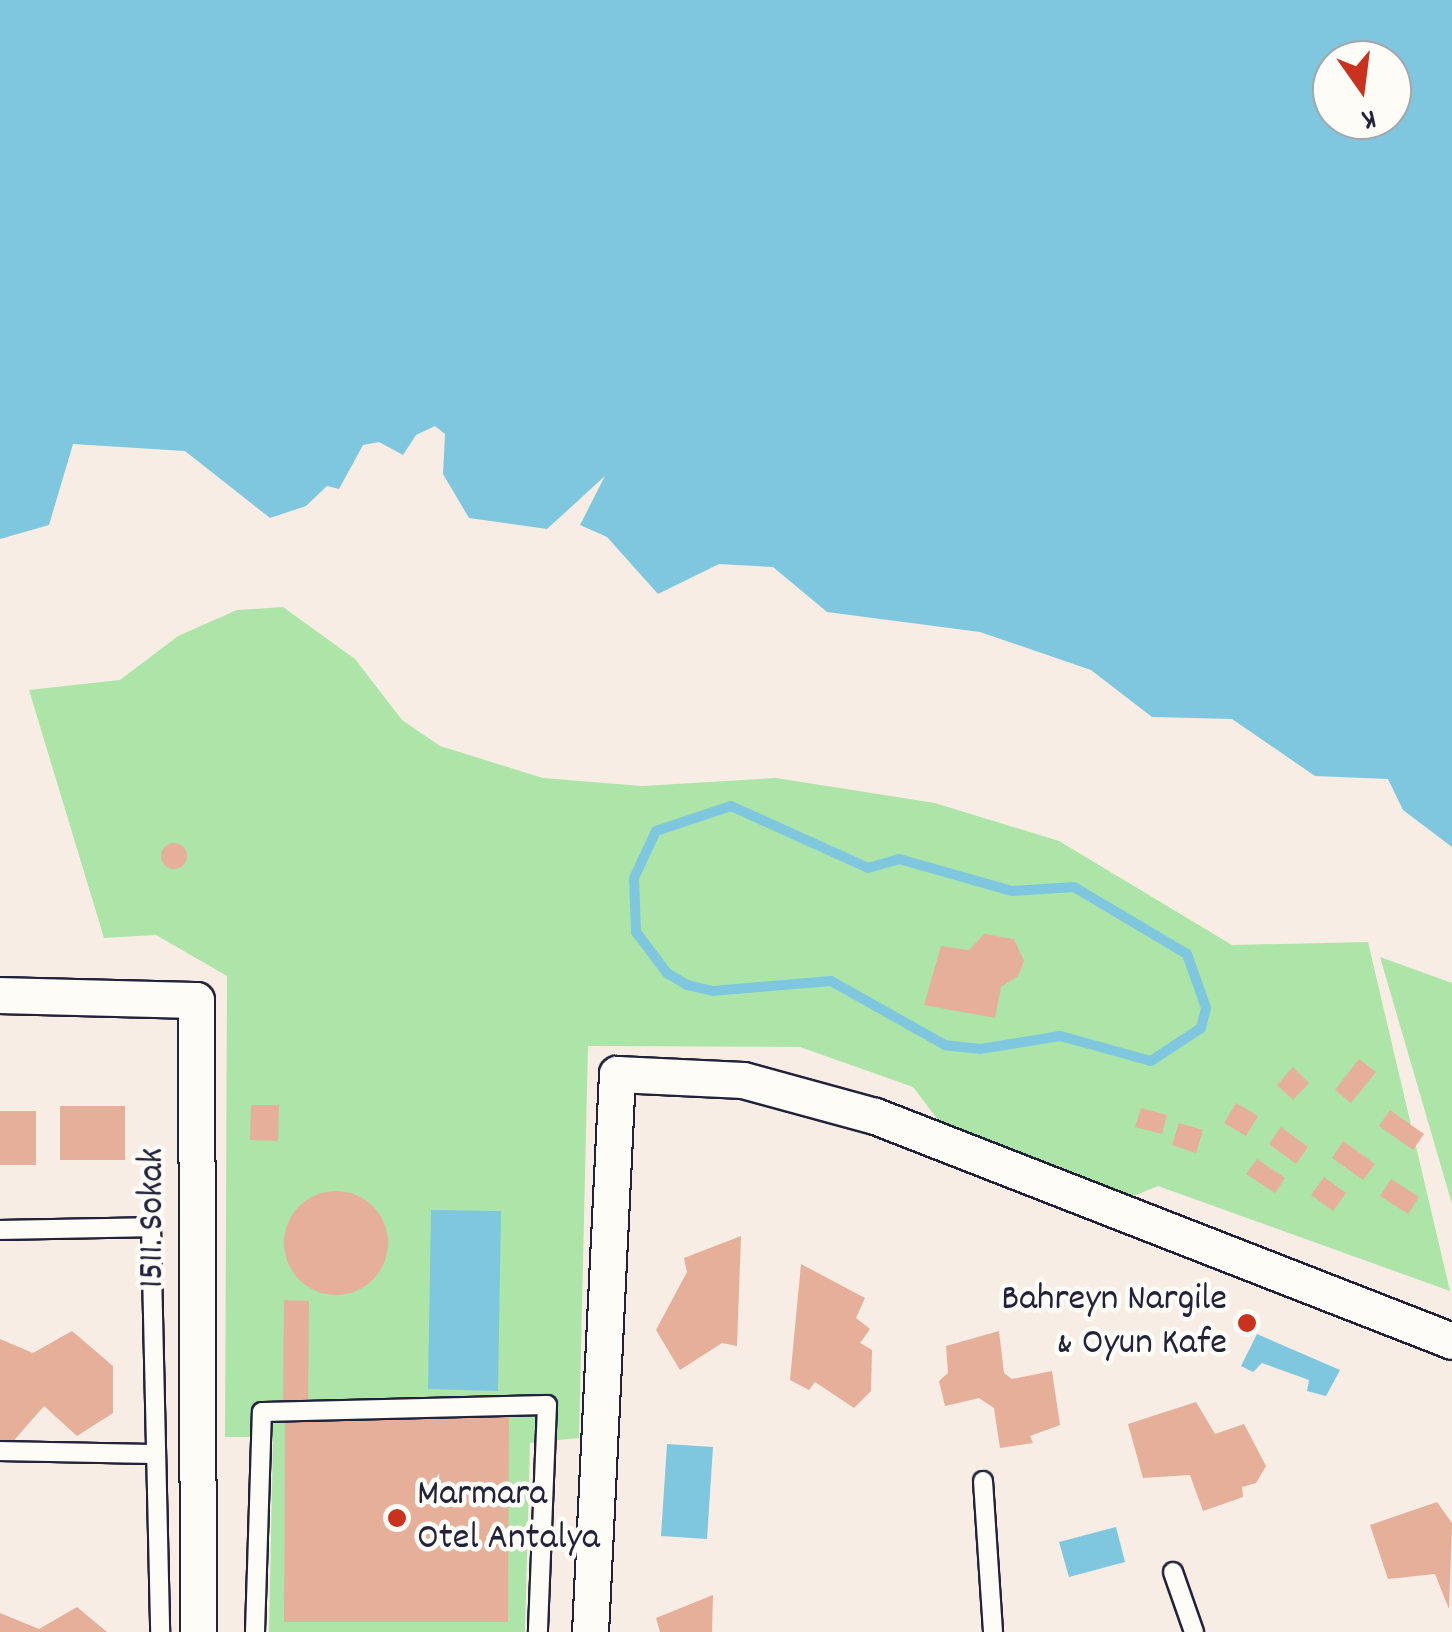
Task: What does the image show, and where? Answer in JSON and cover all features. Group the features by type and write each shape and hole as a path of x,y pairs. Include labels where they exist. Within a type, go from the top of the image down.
{"street":[{"name":"1511. Sokak","path":"0,995 196,1000 198,1632"},
{"path":"590,1632 617,1074 743,1080 876,1116 1452,1341"}],"lane":[{"path":"0,1230 150,1227 160,1632"},
{"path":"255,1632 262,1412 547,1405 538,1632"},
{"path":"0,1452 156,1454"},
{"path":"983,1481 993,1632"},
{"path":"1173,1572 1194,1632"}],"green space":[{"path":"283,607 355,659 402,720 440,746 543,778 642,786 776,778 935,803 1059,841 1232,945 1368,942 1450,1291 1158,1186 1129,1198 938,1120 913,1087 800,1047 588,1046 579,1438 530,1443 525,1632 269,1632 273,1437 225,1437 227,976 156,935 104,938 29,690 120,680 178,636 237,610"},
{"path":"1380,957 1452,983 1452,1204"}],"water":[{"path":"0,0 1452,0 1452,847 1403,810 1388,779 1315,776 1232,719 1152,717 1091,670 980,632 827,612 773,567 719,564 658,594 607,537 580,525 605,476 547,529 469,518 443,474 445,434 435,426 416,435 403,455 379,442 363,445 339,489 327,486 306,506 270,518 185,451 73,444 49,525 0,539"},
{"path":"431,1210 501,1211 498,1391 428,1389"},
{"path":"1257,1334 1340,1370 1326,1396 1307,1391 1309,1380 1262,1363 1253,1372 1241,1366"},
{"path":"667,1444 713,1447 707,1539 661,1536"},
{"path":"1116,1527 1125,1562 1069,1577 1059,1542"}],"building":[{"path":"174,843 183,847 187,856 183,865 174,869 165,865 161,856 165,847"},
{"path":"984,934 1014,939 1024,961 1018,976 1001,987 995,1018 924,1005 941,946 969,950"},
{"path":"1359,1059 1376,1072 1351,1103 1335,1090"},
{"path":"1293,1067 1309,1083 1293,1100 1277,1085"},
{"path":"1236,1103 1258,1116 1246,1136 1224,1123"},
{"path":"251,1105 279,1105 278,1141 250,1140"},
{"path":"60,1106 125,1106 125,1160 60,1160"},
{"path":"1141,1108 1167,1115 1162,1134 1135,1127"},
{"path":"1390,1110 1424,1134 1413,1150 1379,1126"},
{"path":"0,1111 36,1111 36,1165 0,1165"},
{"path":"1179,1123 1203,1130 1196,1153 1172,1145"},
{"path":"1281,1127 1308,1147 1296,1164 1269,1144"},
{"path":"1343,1141 1375,1164 1363,1180 1332,1158"},
{"path":"1257,1159 1285,1178 1275,1193 1246,1174"},
{"path":"1324,1177 1346,1193 1333,1211 1311,1195"},
{"path":"1391,1179 1419,1197 1408,1214 1380,1196"},
{"path":"336,1191 356,1195 373,1206 384,1223 388,1243 384,1263 373,1280 356,1291 336,1295 316,1291 299,1280 288,1263 284,1243 288,1223 299,1206 316,1195"},
{"path":"741,1236 737,1346 722,1343 680,1370 656,1330 687,1272 684,1258"},
{"path":"801,1264 865,1298 856,1318 870,1329 860,1343 872,1350 871,1391 854,1408 815,1382 809,1390 790,1380"},
{"path":"284,1300 309,1301 308,1409 283,1409"},
{"path":"72,1331 113,1366 113,1413 77,1436 44,1406 9,1446 0,1441 0,1339 33,1353"},
{"path":"999,1331 1004,1373 1012,1379 1052,1371 1060,1425 1030,1436 1033,1443 1000,1448 994,1408 979,1398 945,1406 939,1381 948,1373 946,1346"},
{"path":"1196,1402 1215,1434 1244,1424 1266,1466 1256,1483 1242,1487 1243,1497 1203,1511 1190,1475 1143,1478 1128,1424"},
{"name":"Marmara Otel Antalya","path":"285,1413 509,1414 508,1622 284,1622"},
{"path":"1437,1502 1452,1523 1449,1609 1435,1574 1388,1579 1370,1525"},
{"path":"713,1595 712,1632 660,1632 656,1618"},
{"path":"77,1607 107,1632 0,1632 0,1613 39,1629"}],"waterway":[{"path":"731,806 868,868 899,859 1012,891 1074,887 1187,954 1206,1008 1201,1028 1151,1061 1060,1036 981,1049 945,1045 831,981 713,991 687,985 667,973 636,932 634,878 656,831 731,806"}],"place":[{"name":"Bahreyn Nargile & Oyun Kafe","path":"1247,1323"},
{"name":"Marmara Otel Antalya","path":"397,1518"}]}
